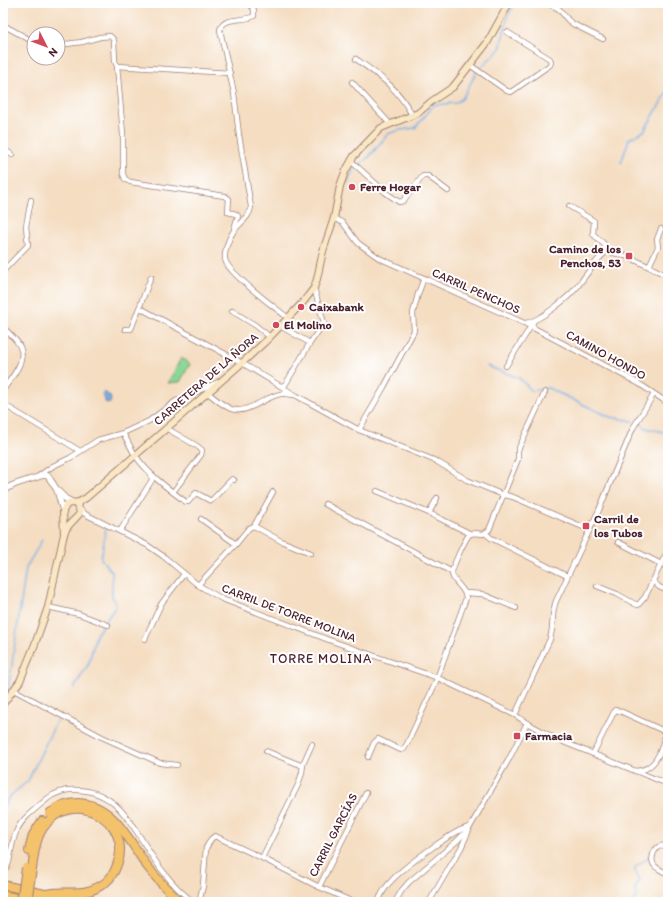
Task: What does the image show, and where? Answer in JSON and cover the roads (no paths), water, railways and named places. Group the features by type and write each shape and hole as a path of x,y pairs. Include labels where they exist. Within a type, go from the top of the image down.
{"highway":[{"path":"27,902 33,835 48,814 61,806 69,804 88,804 104,811 115,821 159,882 180,902"},
{"path":"21,902 36,845 41,832 47,823 58,814 70,809 84,809 101,816 113,828 118,839 119,858 112,875 95,889 81,893 56,892 46,894"},
{"path":"3,885 82,902"},
{"path":"3,895 34,902"}],"main road":[{"name":"CARRETERA DE LA ÑORA","path":"86,498 207,392 242,364 304,301 314,288 317,279 323,250 334,218 344,172 355,164 363,145 375,133 382,128 424,108 453,87 490,38 506,4"},
{"path":"64,534 63,512 67,504 79,502 86,498"},
{"path":"3,704 14,690 24,673 48,607 64,534 68,524 80,513 79,508 86,498"},
{"path":"74,503 79,508"},
{"path":"63,512 69,519 76,518"}],"street":[{"path":"233,232 251,211 230,73 221,27 226,22 252,17 255,13 250,3"},
{"path":"548,3 559,9 573,24 603,39"},
{"path":"3,25 26,38"},
{"path":"470,65 507,91 511,92 551,63 550,59 507,32"},
{"path":"66,44 110,36 114,40 123,134 123,174 125,179 130,182 225,196 229,199 228,212 236,214 241,219 246,217"},
{"path":"356,60 387,82 406,103 412,115"},
{"path":"117,66 230,73"},
{"path":"352,82 390,124"},
{"path":"3,148 12,155"},
{"path":"355,164 385,192 399,202 403,201 423,176 428,176 448,191"},
{"path":"3,271 28,245 26,226 31,200"},
{"path":"569,206 594,221 593,234 604,244 607,251"},
{"path":"238,216 226,250 225,259 231,271 288,318"},
{"name":"CARRIL PENCHOS","path":"334,218 343,223 355,240 379,258 531,323"},
{"path":"649,266 658,247 657,239 660,229"},
{"path":"607,251 629,257 668,276"},
{"path":"506,366 528,331 531,323 574,291 589,270 607,251"},
{"path":"125,329 131,329 152,277"},
{"path":"359,430 414,331 413,313 424,278"},
{"path":"280,385 285,385 310,343 324,323 314,288"},
{"path":"140,308 359,430 436,461 467,480 504,495 513,497 590,530"},
{"path":"232,311 255,325 270,337"},
{"name":"CAMINO HONDO","path":"531,323 638,383 668,402"},
{"path":"280,326 310,343"},
{"path":"3,327 19,344 22,357 16,371 3,390"},
{"path":"36,478 53,466 70,458 98,440 123,433 149,421 176,401 222,380"},
{"path":"278,395 282,390 280,385"},
{"path":"207,392 225,406 238,410 278,395 287,394 297,396"},
{"path":"485,534 489,530 504,495 518,459 518,450 545,392"},
{"path":"515,715 550,639 552,632 553,609 567,576 590,530 633,428 654,394"},
{"path":"3,404 80,451"},
{"path":"166,428 198,446 202,450 201,455 173,492"},
{"path":"123,433 135,455 150,472 161,483 187,502 196,493 211,501 220,494 232,479 234,480"},
{"path":"53,466 50,471 51,478 57,490 63,512"},
{"path":"120,531 153,478 150,472"},
{"path":"3,490 11,485 47,475 51,478"},
{"path":"149,485 154,482 161,483"},
{"path":"57,490 66,499 74,503"},
{"path":"377,491 429,513 471,534 485,534 567,576"},
{"path":"198,585 249,528 254,526 273,492"},
{"path":"668,495 668,524"},
{"path":"429,513 437,498"},
{"path":"325,504 452,572 456,581 465,592 465,604 438,678 404,749 401,750 378,739 374,743 368,757"},
{"name":"CARRIL DE TORRE MOLINA","path":"79,508 90,516 147,545 163,556 198,585 222,599 438,678 515,715 556,739 668,784"},
{"path":"76,518 83,515 90,516"},
{"path":"201,519 236,544"},
{"path":"254,526 281,541 311,553"},
{"path":"452,572 466,540 471,534"},
{"path":"618,542 661,564"},
{"path":"597,586 617,594 637,605 640,604 653,582 668,550"},
{"path":"145,639 161,604 184,574"},
{"path":"653,582 659,587 668,591"},
{"path":"465,592 482,594 516,608"},
{"path":"48,607 79,614 108,625"},
{"path":"14,690 102,737 160,763 177,765"},
{"path":"593,754 615,710 666,732"},
{"path":"646,776 644,772 655,761 659,754 668,721"},
{"path":"429,902 509,759 527,723"},
{"path":"262,858 298,785 303,766 312,744"},
{"path":"266,751 303,766"},
{"path":"634,771 648,768"},
{"path":"3,871 9,862 17,829 27,817 47,799 58,792 74,790 88,791 107,798 118,807 134,826 160,868 186,896 194,902"},
{"name":"CARRIL GARCÍAS","path":"319,887 366,793"},
{"path":"378,902 387,886 398,874 458,831 470,827"},
{"path":"395,902 409,882 470,827"},
{"path":"458,831 461,832 460,837 463,839 463,843"},
{"path":"199,902 203,886 206,848 213,837 218,837 319,887 353,902"},
{"path":"668,846 662,845 659,847 654,852 652,860 657,868 668,874"}],"water":[{"path":"104,392 110,396 111,401 109,404 105,402 102,395"}],"waterway":[{"path":"358,165 369,157 388,134 400,130 415,128 434,105 455,103 462,99 477,71 500,49 508,15 515,3"},
{"path":"621,163 629,139 644,131 668,91"},
{"path":"347,183 355,167"},
{"path":"487,366 519,378 532,391 548,388 610,417 633,421"},
{"path":"640,423 646,428 668,433"},
{"path":"74,688 89,663 96,635 116,606 112,596 112,572 101,559 106,528"},
{"path":"8,691 26,568 42,540"},
{"path":"3,809 9,797 28,781 59,716"},
{"path":"3,723 4,717"},
{"path":"634,902 636,894 635,889 640,880 635,871 635,867 647,859 652,851"}],"place":[{"name":"Ferre Hogar","path":"352,187"},
{"name":"Camino de los Penchos, 53","path":"629,256"},
{"name":"Caixabank","path":"301,307"},
{"name":"El Molino","path":"276,325"},
{"name":"Carril de los Tubos","path":"586,526"},
{"name":"Farmacia","path":"517,736"}],"district":[{"name":"TORRE MOLINA","path":"321,658"}]}
